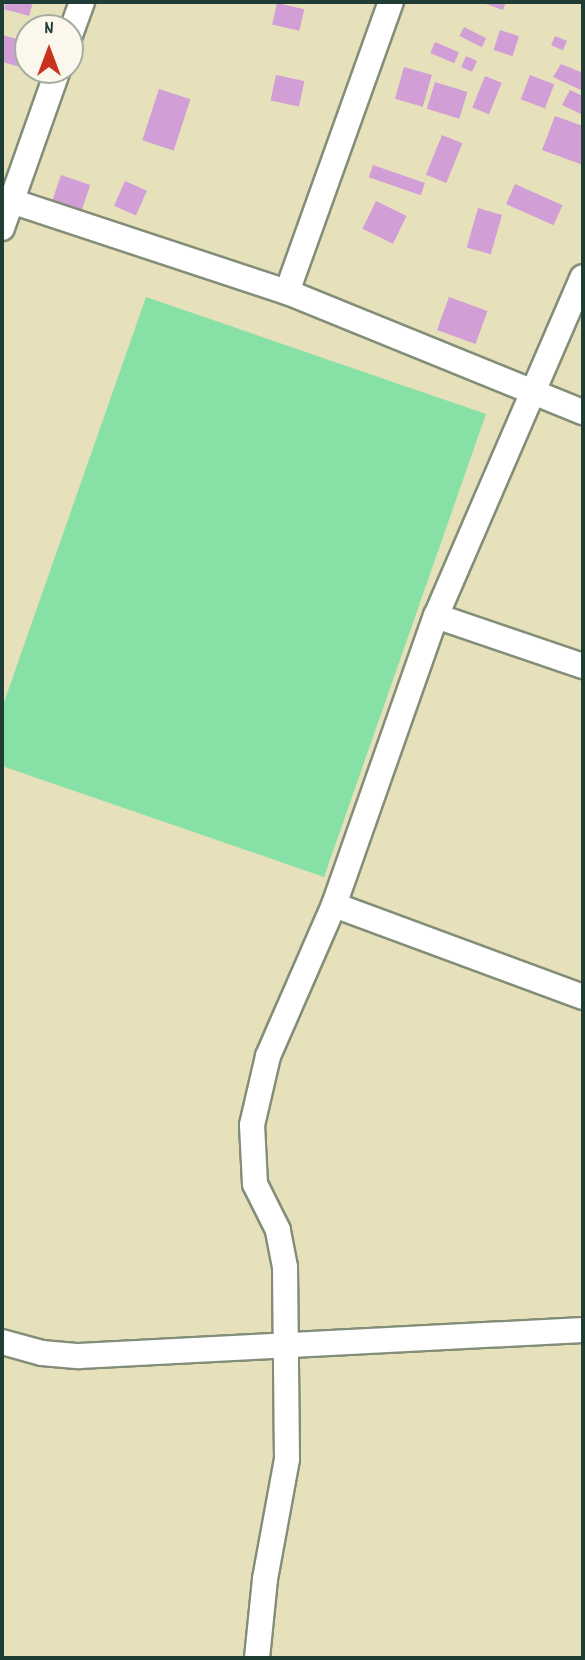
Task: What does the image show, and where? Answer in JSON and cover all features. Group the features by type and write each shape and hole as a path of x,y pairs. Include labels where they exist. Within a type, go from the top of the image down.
{"street":[{"path":"287,292 391,2"},
{"path":"2,228 7,200 53,84"},
{"path":"7,200 287,292 583,412"},
{"path":"257,1658 265,1579 287,1459 288,1346 285,1267 278,1230 255,1184 252,1125 268,1056 334,905 436,616 535,394 583,277"},
{"path":"436,616 583,666"},
{"path":"334,905 583,997"},
{"path":"2,1342 42,1353 79,1356 583,1330"}],"green space":[{"path":"146,297 486,414 324,877 2,766 2,708"}],"building":[{"path":"6,2 33,2 30,14 4,9"},
{"path":"506,2 503,10 486,4"},
{"path":"277,3 304,9 299,31 272,24"},
{"path":"464,27 486,38 482,47 459,36"},
{"path":"500,30 519,36 513,56 494,50"},
{"path":"2,35 14,38 14,65 2,62"},
{"path":"555,36 567,41 563,50 551,45"},
{"path":"435,42 459,52 454,63 430,53"},
{"path":"466,56 477,61 472,72 461,67"},
{"path":"561,64 583,73 583,91 553,77"},
{"path":"404,67 432,75 423,107 395,99"},
{"path":"276,75 304,81 299,106 271,100"},
{"path":"530,75 554,84 545,109 521,99"},
{"path":"485,76 502,83 489,114 472,108"},
{"path":"435,82 468,92 459,119 427,109"},
{"path":"159,89 190,99 174,151 142,140"},
{"path":"570,90 583,96 583,115 562,105"},
{"path":"555,116 583,126 583,165 542,150"},
{"path":"442,135 462,143 446,183 426,175"},
{"path":"373,165 425,183 421,195 369,177"},
{"path":"61,175 90,185 81,213 52,202"},
{"path":"125,181 147,191 136,215 114,206"},
{"path":"515,184 563,205 554,225 506,204"},
{"path":"376,201 407,216 393,244 362,229"},
{"path":"478,208 502,215 491,254 467,247"},
{"path":"449,297 488,311 476,344 437,330"}]}
